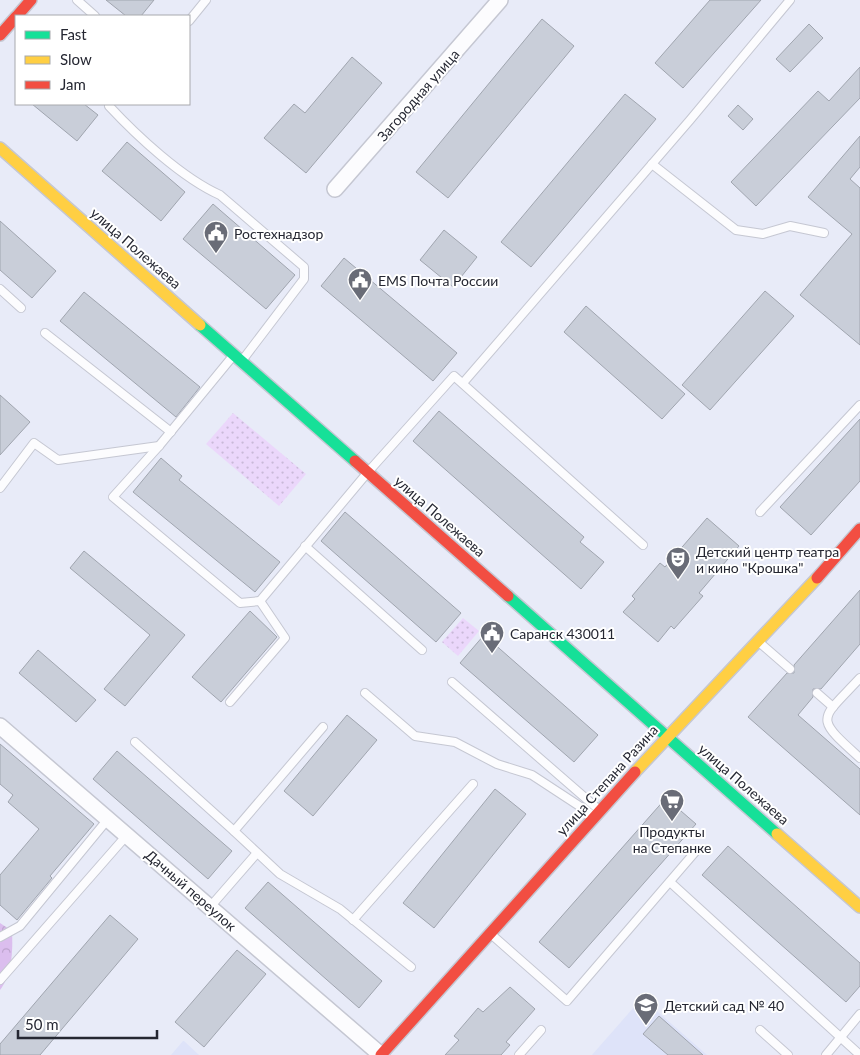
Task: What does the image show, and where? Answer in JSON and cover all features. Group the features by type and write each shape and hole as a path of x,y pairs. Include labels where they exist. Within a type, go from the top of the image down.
{"main road":[{"path":"17,15 31,0"},
{"path":"0,35 15,17"},
{"name":"улица Полежаева","path":"0,148 860,907"},
{"name":"улица Степана Разина","path":"381,1055 667,736 758,642 860,529"}],"street":[{"name":"Загородная улица","path":"335,189 500,0"},
{"name":"Дачный переулок","path":"0,726 381,1055"}],"lane":[{"path":"78,0 94,15"},
{"path":"190,20 206,0"},
{"path":"462,383 652,164 790,0"},
{"path":"110,105 125,122 166,158 204,188 220,195 304,267 304,279 238,358 113,497 240,603 260,601 368,472 454,376 643,545"},
{"path":"652,164 736,230 763,234 790,226 824,233"},
{"path":"0,289 22,308"},
{"path":"45,332 171,432"},
{"path":"760,512 860,405"},
{"path":"0,488 34,443 58,460 159,446"},
{"path":"305,546 422,650"},
{"path":"230,702 285,638 260,601"},
{"path":"758,642 790,670"},
{"path":"860,678 826,717 828,726 860,758"},
{"path":"452,682 597,814"},
{"path":"365,693 415,736 455,742 497,764 532,775 597,814"},
{"path":"817,693 833,707"},
{"path":"234,831 323,728"},
{"path":"135,742 280,874 340,909 411,967"},
{"path":"353,920 473,784"},
{"path":"0,937 20,926 108,819"},
{"path":"0,980 126,835"},
{"path":"489,933 567,1001 696,851"},
{"path":"210,907 257,853"},
{"path":"670,882 860,1055"},
{"path":"826,1055 860,1014"},
{"path":"519,1055 541,1030"},
{"path":"760,1030 788,1055"}],"shaded area":[{"path":"233,413 306,474 279,506 206,444"},
{"path":"463,618 479,631 458,656 442,642"},
{"name":"Детский сад № 40","path":"642,998 707,1055 592,1055"},
{"path":"184,1041 199,1055 171,1055"}],"green space":[{"path":"0,923 12,931 12,954 7,977 0,990"}],"building":[{"path":"106,0 154,0 142,15 125,15"},
{"path":"710,0 761,0 683,88 655,63"},
{"path":"542,19 574,46 448,198 416,172"},
{"path":"809,24 823,38 790,72 776,59"},
{"path":"352,57 382,83 306,173 264,138 294,104 305,113"},
{"path":"860,67 860,98 756,206 731,182 818,91 829,101"},
{"path":"625,94 656,119 531,267 501,242"},
{"path":"33,105 85,105 98,115 77,141"},
{"path":"738,105 753,119 743,130 728,116"},
{"path":"860,136 860,167 850,179 860,188 860,345 800,295 852,234 808,197"},
{"path":"127,142 185,192 161,221 102,171"},
{"path":"213,204 295,275 266,309 183,239"},
{"path":"0,221 56,271 32,298 0,270"},
{"path":"444,230 477,257 453,287 420,260"},
{"path":"344,258 457,353 433,381 321,286"},
{"path":"765,291 794,316 710,410 682,385"},
{"path":"84,292 200,387 176,417 60,321"},
{"path":"586,306 685,394 662,419 564,332"},
{"path":"0,395 30,422 0,455"},
{"path":"439,411 584,537 580,542 604,562 581,589 413,441"},
{"path":"860,419 860,481 811,535 780,507"},
{"path":"161,458 182,476 179,480 280,562 255,592 133,492"},
{"path":"345,512 461,613 436,642 321,541"},
{"name":"Детский центр театра и кино \"Крошка\"","path":"707,518 739,546 699,593 703,596 674,629 671,626 658,642 623,612 635,599 632,596 660,563 665,567"},
{"path":"84,551 185,635 125,706 104,689 150,635 70,568"},
{"path":"860,590 860,644 821,689 813,689 813,697 798,715 860,769 860,815 748,717 787,673 794,673 794,665"},
{"path":"250,611 277,637 221,702 192,677"},
{"path":"484,635 598,735 574,762 460,663"},
{"path":"38,650 96,700 76,722 19,673"},
{"path":"347,715 377,740 313,816 284,791"},
{"path":"0,744 94,824 50,876 52,878 17,920 0,905 0,875 39,829 8,802 13,795 0,784"},
{"path":"117,751 232,851 208,879 93,779"},
{"path":"495,789 526,814 434,928 403,903"},
{"path":"666,798 696,824 569,968 539,942"},
{"path":"728,846 860,963 860,986 846,1002 702,875"},
{"path":"268,882 382,981 359,1008 245,908"},
{"path":"110,915 138,939 40,1055 0,1055 0,1044"},
{"path":"237,950 266,974 204,1047 175,1022"},
{"path":"510,987 535,1009 506,1042 510,1045 501,1055 445,1055 459,1040 454,1036 478,1008 483,1012"},
{"path":"659,1016 703,1055 668,1055 643,1034"}],"traffic: fast":[{"path":"200,325 355,461"},
{"path":"508,596 777,834"}],"traffic: slow":[{"path":"0,148 200,325"},
{"path":"635,772 817,578"},
{"path":"777,834 860,907"}],"traffic: jam":[{"path":"18,15 31,0"},
{"path":"0,35 15,18"},
{"path":"355,461 508,596"},
{"path":"817,578 860,529"},
{"path":"381,1055 635,772"}],"place":[{"name":"Ростехнадзор","path":"216,254"},
{"name":"EMS Почта России","path":"360,301"},
{"name":"Детский центр театра и кино \"Крошка\"","path":"678,580"},
{"name":"Саранск 430011","path":"492,654"},
{"name":"Продукты на Степанке","path":"672,822"},
{"name":"Детский сад № 40","path":"646,1026"}]}
